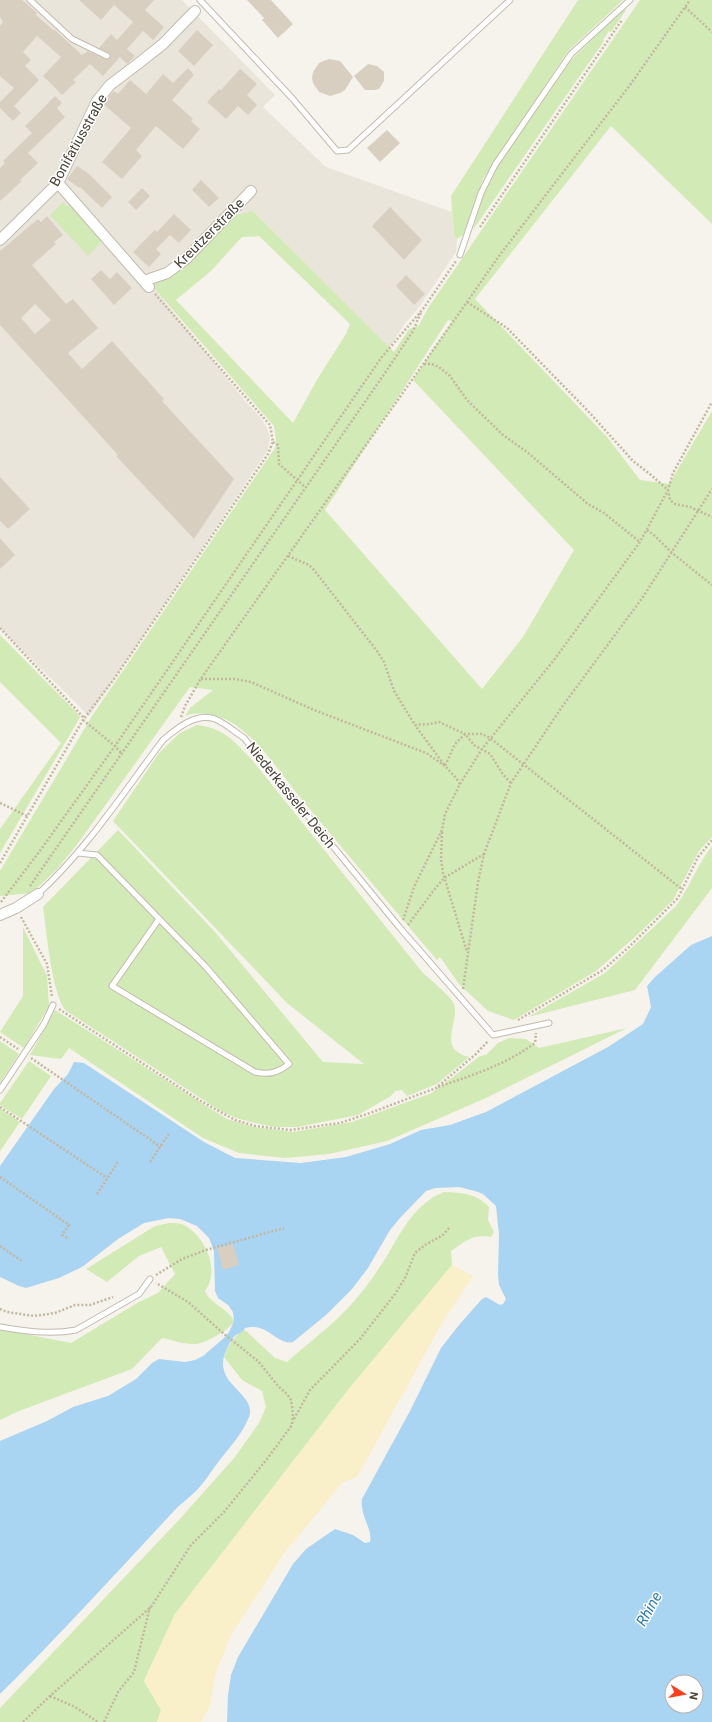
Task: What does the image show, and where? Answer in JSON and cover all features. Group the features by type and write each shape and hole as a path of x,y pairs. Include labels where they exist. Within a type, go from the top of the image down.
{"street":[{"name":"Bonifatiusstraße","path":"0,240 58,183 97,101 110,85 163,44 195,11"},
{"path":"58,183 146,284"},
{"name":"Kreutzerstraße","path":"146,284 167,274 186,259 251,191"},
{"name":"Niederkasseler Deich","path":"0,915 16,908 38,894"}],"lane":[{"path":"30,0 72,39 107,56"},
{"path":"200,0 292,98 337,151 348,150 510,0"},
{"path":"460,255 481,193 495,165 571,54 630,0"},
{"name":"Niederkasseler Deich","path":"38,894 78,853 163,740 178,727 197,719 215,719 244,738 400,928 493,1035"},
{"path":"78,853 97,855 206,967 289,1064 278,1072 267,1075 255,1072 112,986 159,919"},
{"path":"0,1090 44,1024 53,1005"},
{"path":"493,1035 550,1023"},
{"path":"0,1327 37,1332 64,1332 76,1330 139,1294 150,1279"}],"path":[{"path":"178,727 185,706 200,680 499,256 630,85 690,0"},
{"path":"685,7 712,32"},
{"path":"478,229 622,20"},
{"path":"0,904 115,746 381,358 423,309 460,255"},
{"path":"0,863 84,719 114,679 268,454 273,442 270,426 146,284"},
{"path":"467,302 507,328 588,411 633,461 668,490 670,500 674,504 690,507 712,518"},
{"path":"27,901 27,890 413,331 423,309"},
{"path":"423,364 432,364 439,367 450,376 467,400 504,435 527,452 588,504 604,514 640,542"},
{"path":"468,953 444,878 441,859 442,830 445,814 460,784 482,749 554,660 640,542 668,490 673,474 712,402"},
{"path":"273,442 278,445 279,464 305,488"},
{"path":"462,998 484,854 511,783 564,704 643,597 712,488"},
{"path":"647,530 671,552 712,585"},
{"path":"288,556 309,565 314,570 368,638 384,662 394,691 415,725 460,784"},
{"path":"0,628 84,719 122,754"},
{"path":"200,680 213,678 235,679 251,682 314,710 426,753 445,766"},
{"path":"415,725 439,722 465,734 482,734 490,738 683,890"},
{"path":"445,766 455,744 465,734"},
{"path":"465,734 474,745 490,754 511,783"},
{"path":"0,803 27,816"},
{"path":"400,928 414,887 442,830"},
{"path":"516,1021 603,970 671,907 683,890 698,857 712,840"},
{"path":"400,928 408,925 444,878 484,854"},
{"path":"16,908 47,964 53,1005 199,1100 235,1120 255,1126 290,1130 340,1123 370,1113 475,1074 517,1056 535,1043 536,1033 542,1025"},
{"path":"436,1088 476,1054 493,1035"},
{"path":"0,1037 20,1050"},
{"path":"28,1056 161,1146"},
{"path":"0,1107 107,1178"},
{"path":"150,1162 170,1132"},
{"path":"97,1194 118,1162"},
{"path":"0,1177 69,1225 62,1235 69,1239"},
{"path":"104,1722 118,1692 134,1672 144,1628 151,1607 191,1545 224,1512 267,1459 292,1425 310,1390 360,1339 395,1294 405,1278 416,1253 425,1245 443,1235 450,1227"},
{"path":"284,1228 225,1244 182,1259 150,1279 188,1302 224,1334 258,1361 278,1386 287,1394 293,1406 294,1420"},
{"path":"0,1246 23,1262"},
{"path":"0,1309 7,1312 34,1316 54,1313 75,1305 90,1305 117,1296"},
{"path":"23,1722 50,1696 151,1607"},
{"path":"50,1696 75,1708 98,1722"}],"shaded area":[{"path":"0,0 182,0 275,95 263,107 326,167 452,212 454,236 457,239 456,252 420,306 404,325 389,348 253,211 236,215 182,270 157,283 153,287 246,402 261,418 267,428 270,438 268,450 89,716 0,628"}],"green space":[{"path":"578,0 623,0 568,51 483,179 463,235 457,239 454,236 451,196"},
{"path":"640,0 712,0 712,224 611,126 475,299 607,437 640,480 669,484 712,411 712,837 699,851 673,900 635,937 596,971 514,1020 488,1011 459,984 440,957 437,960 303,801 260,747 250,737 240,728 219,717 201,713 185,716 190,708 213,690 190,687 76,846 57,869 32,893 0,896 0,871 92,716 275,448 276,440 274,426 153,287 157,283 182,270 236,215 253,211 394,352 409,329 419,325 428,308","holes":["259,236 350,324 346,334 318,378 293,423 176,300 211,271 242,237","448,320 452,321 413,380 574,550 523,637 482,689 325,510"]},
{"path":"623,10 626,10 611,32 609,31 603,40 604,41 473,230 485,192 500,162 572,59"},
{"path":"63,202 66,206 71,204 104,239 88,256 50,215"},
{"path":"0,635 80,716 0,853 0,829 61,743 0,682"},
{"path":"197,725 222,732 234,741 252,760 423,973 452,1001 455,1011 451,1041 454,1048 459,1053 469,1057 437,1084 407,1096 402,1090 395,1091 391,1096 358,1115 297,1127 275,1127 236,1118 219,1110 65,1010 60,1001 53,975 43,907 118,830 215,932 323,1062 364,1064 287,1003 113,821 159,753 180,733"},
{"path":"712,846 712,888 635,990 528,1017 605,973 676,906"},
{"path":"23,927 47,976 49,1006 24,1048 0,1032 23,996"},
{"path":"55,1010 227,1119 254,1127 293,1132 352,1122 432,1093 480,1056 486,1055 498,1043 509,1038 526,1039 539,1048 627,1028 486,1098 387,1141 329,1154 285,1158 239,1153 203,1138 69,1048 61,1059 30,1055"},
{"path":"0,1041 19,1054 0,1083"},
{"path":"29,1061 51,1076 22,1119 0,1105 0,1103"},
{"path":"0,1108 20,1122 0,1151"},
{"path":"444,1192 474,1196 484,1202 489,1207 488,1220 494,1232 491,1237 474,1237 465,1241 451,1251 452,1265 348,1390 175,1614 144,1681 161,1710 157,1722 0,1722 0,1708 178,1521 235,1457 259,1423 266,1407 262,1391 242,1380 224,1357 234,1338 244,1330 275,1358 287,1362 348,1308 385,1260 404,1227 411,1218 425,1203"},
{"path":"169,1223 179,1223 192,1230 204,1245 211,1264 210,1283 205,1291 211,1299 228,1313 234,1321 232,1325 216,1336 197,1344 162,1338 132,1369 19,1411 0,1420 0,1329 71,1343 139,1302 158,1293 175,1274 161,1247 139,1256 107,1282 86,1269 155,1226"}],"sand":[{"path":"452,1265 473,1276 442,1323 357,1477 343,1482 285,1552 231,1635 215,1675 210,1706 201,1722 157,1722 161,1710 144,1681 175,1614 348,1390"}],"water":[{"name":"Rhine","path":"712,936 712,1722 227,1722 228,1695 231,1675 238,1657 293,1564 306,1549 335,1529 353,1535 365,1543 370,1542 370,1532 363,1511 362,1499 410,1411 441,1348 482,1299 486,1297 500,1305 503,1304 506,1299 499,1285 499,1235 496,1206 483,1194 459,1187 436,1188 426,1191 390,1230 368,1268 352,1289 326,1315 293,1342 282,1341 260,1328 253,1327 245,1328 234,1337 224,1356 223,1366 226,1375 247,1402 250,1409 246,1424 199,1488 176,1509 66,1627 0,1694 0,1441 47,1421 73,1407 108,1396 136,1379 152,1363 159,1359 185,1362 195,1360 203,1356 224,1338 229,1332 234,1321 233,1312 228,1305 218,1298 215,1291 214,1251 209,1238 197,1226 180,1219 169,1218 144,1223 118,1239 82,1267 59,1278 26,1288 0,1277 0,1166 54,1089 68,1074 74,1062 84,1063 204,1142 235,1158 301,1163 346,1157 390,1144 421,1130 450,1125 486,1112 608,1047 643,1024 651,1007 647,986 691,945"}],"building":[{"path":"0,0 22,0 37,13 36,15 82,55 88,51 107,60 110,58 110,54 99,48 111,34 117,40 133,22 114,5 101,20 79,0 154,0 145,10 164,27 153,40 143,31 127,49 135,56 127,64 120,57 103,76 90,64 73,80 76,82 62,95 43,76 61,57 37,36 23,52 31,60 25,66 39,80 14,106 21,113 13,121 0,108 0,102 14,88 0,76 0,26 3,22 0,17"},
{"path":"247,0 271,0 293,24 278,38 262,20 264,18"},
{"path":"197,30 213,45 194,66 178,51"},
{"path":"329,59 340,61 353,77 345,90 330,96 319,92 313,83 312,78 313,72 319,63"},
{"path":"368,64 377,66 384,72 384,81 379,89 365,90 354,76"},
{"path":"188,68 194,75 172,100 193,119 191,121 200,129 183,149 156,126 136,150 142,156 122,179 102,162 131,128 103,104 114,91 118,94 130,80 146,94 163,74 173,83"},
{"path":"240,69 257,84 247,95 257,105 248,115 238,106 226,119 207,102 219,89 221,90"},
{"path":"55,96 62,103 57,108 65,117 28,153 38,163 20,180 22,181 0,201 0,168 5,163 3,161 32,133 25,126"},
{"path":"387,130 400,143 380,162 367,148"},
{"path":"77,166 88,173 112,197 102,208 80,187 79,188 67,179"},
{"path":"201,180 219,198 209,207 192,190"},
{"path":"142,188 150,196 136,210 128,202"},
{"path":"390,207 422,240 404,260 372,226"},
{"path":"174,214 191,230 179,243 170,235 156,249 161,254 149,267 133,252 155,230 157,232"},
{"path":"47,216 63,235 54,242 56,244 32,265 66,304 73,299 98,328 68,353 82,369 112,341 164,399 162,401 234,479 194,539 116,456 118,455 0,325 0,251 38,219 41,222","holes":["35,304 51,320 35,334 21,318"]},
{"path":"101,270 110,279 117,272 132,288 114,305 91,279"},
{"path":"406,275 425,294 414,305 396,286"},
{"path":"0,477 30,509 8,529 0,521"},
{"path":"0,538 15,555 0,569"},
{"path":"233,1244 239,1265 223,1270 217,1248"}]}
